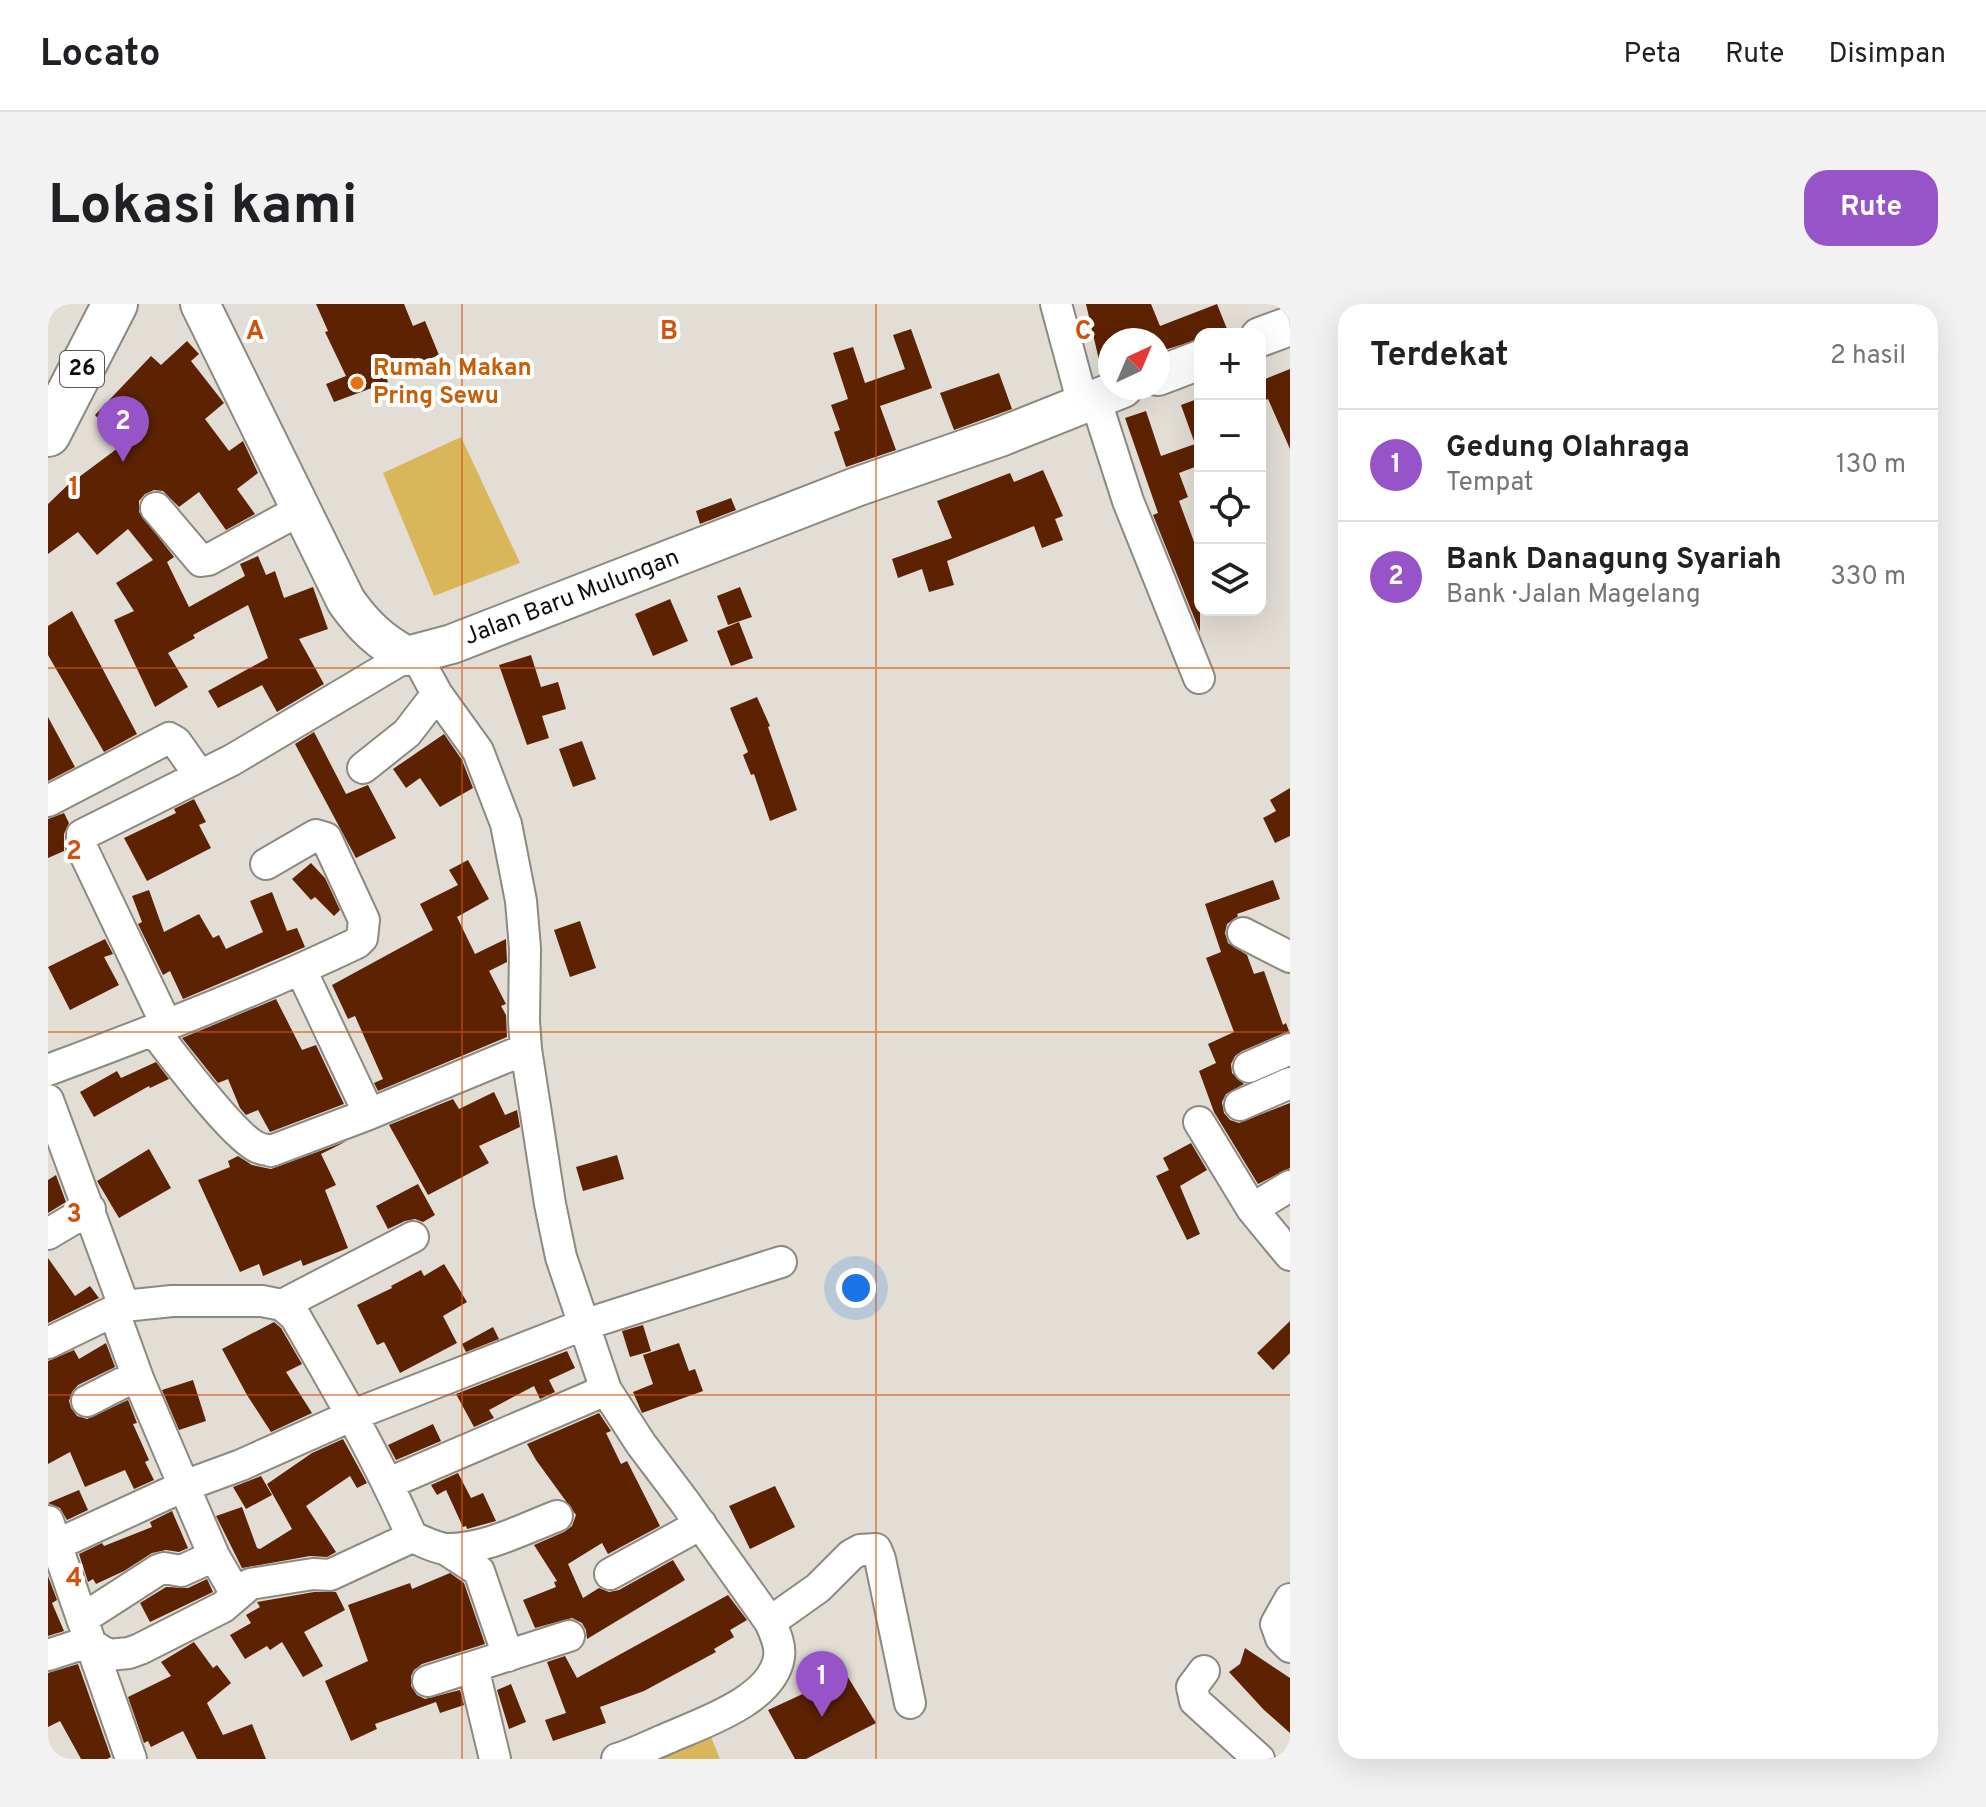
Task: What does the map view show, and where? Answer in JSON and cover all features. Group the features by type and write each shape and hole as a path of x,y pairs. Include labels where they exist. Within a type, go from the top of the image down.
{"highway":[{"name":"26","path":"48,375 84,304"},
{"name":"26","path":"48,434 115,304"}],"main road":[{"path":"200,304 346,601 360,621 384,644 412,655"},
{"path":"1170,371 1194,362"},
{"name":"Jalan Baru Mulungan","path":"412,655 452,644 856,487 1000,437 1098,398"}],"street":[{"path":"1056,304 1098,393"},
{"path":"1101,400 1133,514 1199,678"},
{"path":"156,508 201,561 300,510"},
{"path":"526,1049 271,1151 258,1148 217,1109 160,1028 82,848 81,838 200,776 412,655 478,751 506,824 521,901 525,948 526,1049 561,1257 583,1325 606,1390 641,1444 770,1622 779,1642 779,1659 772,1675 747,1700 617,1759"},
{"path":"363,768 407,733 437,694"},
{"path":"48,801 169,738 176,742 200,776"},
{"path":"48,1070 301,970 362,938 364,920 326,838 316,835 266,864"},
{"path":"1243,933 1290,957"},
{"path":"301,970 369,1114"},
{"path":"1249,1067 1290,1049"},
{"path":"1240,1105 1290,1083"},
{"path":"48,1100 90,1209 136,1376 214,1556 236,1594"},
{"path":"1199,1122 1252,1209 1290,1255"},
{"path":"1252,1209 1290,1186"},
{"path":"48,1234 90,1209"},
{"path":"282,1305 413,1237"},
{"path":"131,1759 52,1533 241,1465 353,1415 583,1325 781,1262"},
{"path":"48,1343 119,1309 172,1301 262,1301 282,1305 295,1316 353,1415 389,1483 412,1537"},
{"path":"87,1401 136,1376"},
{"path":"389,1483 606,1390"},
{"path":"445,1549 495,1540 557,1516"},
{"path":"610,1574 701,1524"},
{"path":"85,1631 108,1655 129,1653 223,1607 250,1584 313,1574 330,1575 412,1537 461,1557 479,1571 508,1656"},
{"path":"770,1622 818,1588 851,1555 860,1550 876,1549 910,1703"},
{"path":"48,1655 85,1631 158,1570 181,1571 214,1556"},
{"path":"1290,1599 1276,1624 1281,1638 1290,1647"},
{"path":"428,1681 569,1636"},
{"path":"473,1667 495,1759"},
{"path":"1204,1671 1192,1687 1195,1701 1259,1759"}],"shaded area":[{"path":"461,437 520,563 434,596 383,473"},
{"path":"709,1732 720,1759 635,1759"}],"building":[{"path":"316,304 404,304 413,326 425,321 439,355 386,377 388,382 334,402 326,384 346,376 325,332 328,331"},
{"path":"1086,304 1151,304 1160,326 1217,304 1227,328 1194,328 1194,341 1170,348 1170,328 1098,328 1098,356"},
{"path":"911,329 932,388 880,406 896,450 846,467 834,432 840,430 831,405 848,399 833,353 853,347 865,383 905,369 893,335"},
{"path":"187,341 199,354 191,361 224,403 205,419 229,451 243,441 258,473 237,489 255,514 226,530 199,492 179,507 163,491 154,490 139,501 139,512 174,557 167,562 189,607 245,576 240,564 258,556 266,575 275,571 284,598 313,587 328,629 299,639 324,684 277,712 262,685 218,708 208,691 268,658 248,605 193,635 195,638 168,653 188,687 155,707 114,620 134,611 116,583 153,560 128,529 97,555 78,532 48,554 48,504 74,479 122,445 95,415 151,356 161,365"},
{"path":"1290,369 1290,449 1266,400 1266,379"},
{"path":"999,373 1012,409 954,430 940,393"},
{"path":"1194,400 1194,441 1181,405"},
{"path":"1146,411 1161,456 1194,444 1194,467 1179,473 1188,497 1179,501 1194,542 1194,616 1200,616 1200,632 1153,515 1158,513 1125,418"},
{"path":"1043,470 1063,516 1055,519 1063,540 1042,548 1034,526 947,561 954,585 929,592 922,569 898,578 892,559 952,538 937,501 1010,473 1014,482"},
{"path":"731,498 736,510 700,524 696,511"},
{"path":"740,587 752,617 728,625 717,596"},
{"path":"670,599 688,641 653,656 635,614"},
{"path":"72,611 137,734 104,752 48,655 48,626"},
{"path":"739,622 753,658 731,666 717,631"},
{"path":"531,655 541,687 558,682 566,709 542,716 549,738 527,745 499,665"},
{"path":"757,697 770,726 797,810 770,821 754,774 751,775 743,755 748,752 730,708"},
{"path":"48,717 75,767 48,781"},
{"path":"314,732 346,794 368,785 396,838 356,858 295,744"},
{"path":"444,734 462,760 473,788 440,807 420,778 406,788 393,769"},
{"path":"582,741 596,779 573,787 559,749"},
{"path":"1290,788 1290,836 1275,843 1263,818 1276,811 1270,800"},
{"path":"194,799 206,822 199,825 211,848 147,881 124,838 176,813 174,809"},
{"path":"64,813 69,823 64,834 64,851 48,858 48,819"},
{"path":"468,860 489,899 457,917 475,954 506,939 507,962 489,971 506,1004 501,1006 506,1015 507,1037 378,1091 374,1083 383,1079 355,1016 348,1019 332,985 433,930 420,904 458,885 449,870"},
{"path":"311,863 325,878 340,910 334,916 315,897 311,900 292,879"},
{"path":"1273,880 1280,899 1237,914 1227,924 1225,933 1228,943 1247,955 1254,974 1264,971 1283,1025 1286,1023 1289,1031 1235,1056 1231,1064 1232,1073 1244,1084 1226,1094 1222,1102 1224,1113 1230,1120 1239,1123 1290,1103 1290,1168 1258,1184 1214,1112 1199,1071 1216,1063 1208,1044 1234,1032 1206,958 1221,952 1205,904"},
{"path":"149,890 164,932 199,914 213,938 219,935 226,949 263,932 250,901 272,892 287,931 297,928 305,947 183,999 170,971 163,975 138,924 142,922 132,896"},
{"path":"580,921 596,968 570,977 554,930"},
{"path":"105,939 113,954 104,957 119,985 70,1010 48,967"},
{"path":"276,999 302,1050 316,1045 344,1104 270,1132 258,1110 246,1115 228,1079 218,1083 182,1038"},
{"path":"156,1062 169,1079 149,1086 94,1117 80,1092 117,1071 121,1078"},
{"path":"494,1092 505,1115 517,1110 520,1127 479,1146 489,1163 428,1195 389,1125 453,1099 459,1109"},
{"path":"347,1141 321,1154 336,1185 325,1190 348,1248 303,1266 301,1260 263,1276 259,1264 240,1272 198,1180 230,1167 228,1161 238,1156 252,1165 271,1169"},
{"path":"1191,1143 1207,1170 1180,1186 1200,1234 1187,1240 1156,1176 1169,1170 1163,1158"},
{"path":"149,1149 171,1188 119,1218 97,1181"},
{"path":"617,1155 624,1179 583,1191 576,1167"},
{"path":"56,1175 66,1202 48,1213 48,1180"},
{"path":"418,1184 435,1215 423,1222 415,1219 405,1221 388,1229 376,1206"},
{"path":"48,1258 75,1296 90,1286 99,1298 48,1323"},
{"path":"444,1264 467,1302 443,1316 457,1343 400,1373 384,1342 377,1345 357,1305 421,1270 424,1276"},
{"path":"1290,1321 1290,1353 1273,1370 1257,1353"},
{"path":"274,1322 281,1328 302,1364 286,1372 312,1413 271,1432 222,1349"},
{"path":"643,1325 651,1351 630,1357 622,1331"},
{"path":"493,1327 499,1339 466,1352 462,1344"},
{"path":"106,1343 115,1367 78,1385 69,1401 77,1416 87,1419 128,1400 137,1423 133,1424 149,1460 145,1462 154,1480 134,1489 125,1470 85,1487 70,1452 48,1464 48,1361 74,1350 79,1359"},
{"path":"679,1343 689,1371 695,1369 703,1391 642,1413 633,1392 653,1384 643,1355"},
{"path":"567,1351 575,1368 549,1380 555,1392 540,1399 534,1386 489,1410 494,1418 474,1427 456,1394"},
{"path":"193,1380 206,1421 179,1430 162,1390"},
{"path":"599,1413 611,1431 606,1433 621,1464 627,1461 660,1526 608,1554 602,1543 568,1564 583,1598 599,1588 609,1592 619,1590 673,1560 685,1580 587,1639 582,1623 572,1618 535,1628 523,1600 556,1587 554,1582 557,1581 534,1545 564,1532 572,1526 576,1515 527,1444"},
{"path":"433,1424 441,1441 396,1460 388,1445"},
{"path":"343,1439 367,1483 357,1488 350,1476 306,1506 336,1552 327,1557 310,1556 242,1568 216,1516 242,1507 260,1549 292,1529 267,1484 312,1453"},
{"path":"458,1473 471,1498 483,1493 496,1521 467,1529 463,1527 446,1490 437,1495 431,1485"},
{"path":"261,1476 272,1495 246,1509 233,1487"},
{"path":"775,1486 795,1527 750,1549 729,1506"},
{"path":"79,1490 88,1510 67,1520 60,1508 48,1503"},
{"path":"172,1511 188,1548 179,1552 166,1550 152,1553 96,1584 93,1579 88,1582 79,1554 152,1527 150,1522"},
{"path":"450,1573 464,1583 485,1644 422,1664 411,1676 411,1686 417,1695 425,1699 460,1690 464,1705 440,1713 436,1702 375,1724 377,1729 351,1741 325,1681 368,1661 348,1605 410,1583 412,1589"},
{"path":"48,1576 57,1600 52,1603 64,1631 48,1636"},
{"path":"207,1579 213,1592 150,1622 140,1603 166,1587 188,1588"},
{"path":"314,1592 336,1592 345,1610 304,1632 323,1666 303,1677 282,1642 270,1650 267,1646 245,1659 230,1635 251,1623 246,1615 260,1607 257,1602"},
{"path":"728,1595 747,1620 730,1630 734,1637 714,1649 716,1652 644,1691 600,1707 606,1723 553,1741 545,1720 566,1713 547,1662 565,1656 577,1678"},
{"path":"194,1642 213,1668 217,1665 231,1683 207,1703 223,1735 252,1724 266,1759 197,1759 183,1731 151,1747 148,1741 144,1743 128,1697 171,1676 161,1662"},
{"path":"1245,1648 1290,1678 1290,1733 1229,1672 1240,1664"},
{"path":"78,1664 111,1757 107,1759 81,1759 60,1721 48,1727 48,1673"},
{"path":"846,1674 876,1723 806,1759 795,1759 768,1710"},
{"path":"511,1684 526,1722 509,1729 497,1690"}],"place":[{"name":"Rumah Makan Pring Sewu","path":"357,383"},
{"name":"Bank Danagung Syariah","path":"123,462"},
{"name":"Gedung Olahraga","path":"822,1717"}]}
